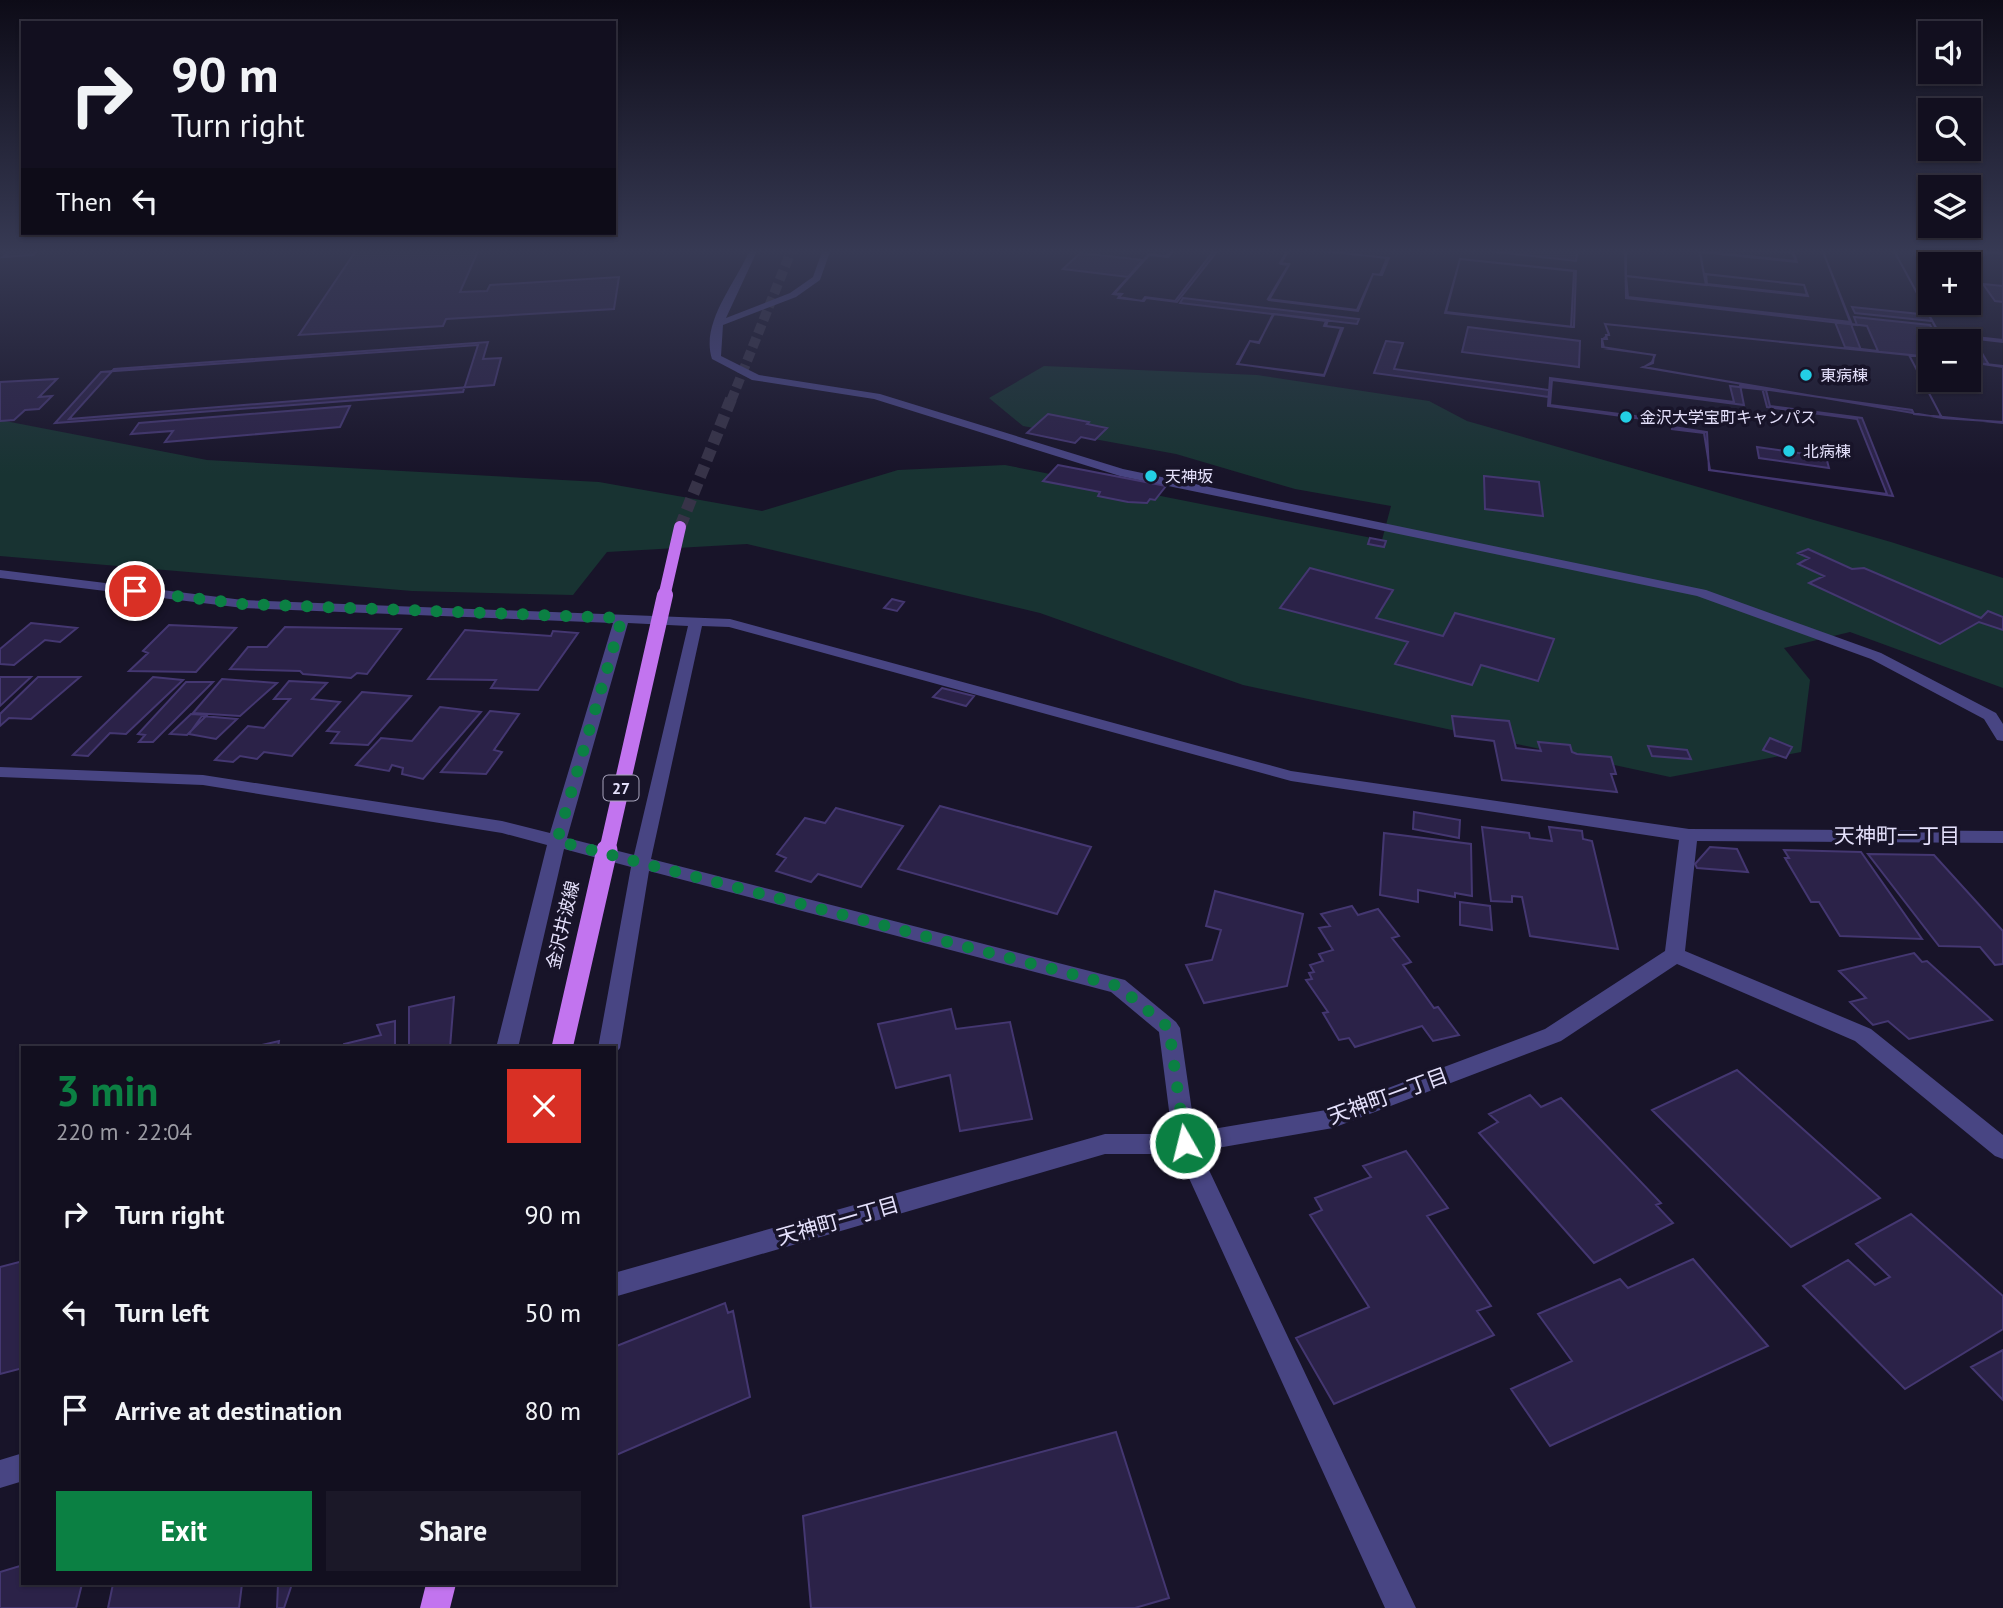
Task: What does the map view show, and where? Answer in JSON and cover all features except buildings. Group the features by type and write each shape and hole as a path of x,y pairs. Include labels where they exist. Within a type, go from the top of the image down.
{"main road":[{"name":"金沢井波線","path":"562,1046 680,527"},
{"path":"435,1608 441,1585"}],"street":[{"path":"718,324 713,342 716,358 756,378 876,396 1120,472 1701,593 1876,656 1990,716 2003,736"},
{"name":"天神町一丁目","path":"0,574 243,604 730,623 1291,776 1689,835 2003,837"},
{"path":"507,1046 557,841 622,618"},
{"path":"609,1046 641,863 696,621"},
{"path":"0,772 203,780 502,827 1118,986 1169,1028 1185,1143 1401,1608"},
{"path":"1689,835 1675,955 1863,1035 2003,1149"},
{"name":"天神町一丁目","path":"616,1284 1105,1144 1185,1143 1333,1118 1553,1035 1675,955"},
{"path":"0,1474 21,1468"}],"green space":[{"path":"1044,366 1257,375 1429,401 1467,421 1891,542 2003,578 2003,688 1850,632 1784,648 1810,680 1801,752 1670,777 1243,685 1040,613 747,544 607,552 573,595 412,591 0,556 0,420 207,460 599,482 762,511 898,470 1005,465 1382,540 1391,506 1295,489 1176,454 1023,426 989,398"}],"tunnel":[{"path":"731,401 762,324"},
{"path":"680,527 731,399"}],"place":[{"name":"東病棟","path":"1806,375"},
{"name":"金沢大学宝町キャンパス","path":"1626,417"},
{"name":"北病棟","path":"1789,451"},
{"name":"天神坂","path":"1151,476"}],"route":[{"path":"135,591 243,604 622,618 557,841 1118,986 1169,1028 1185,1143"}]}
